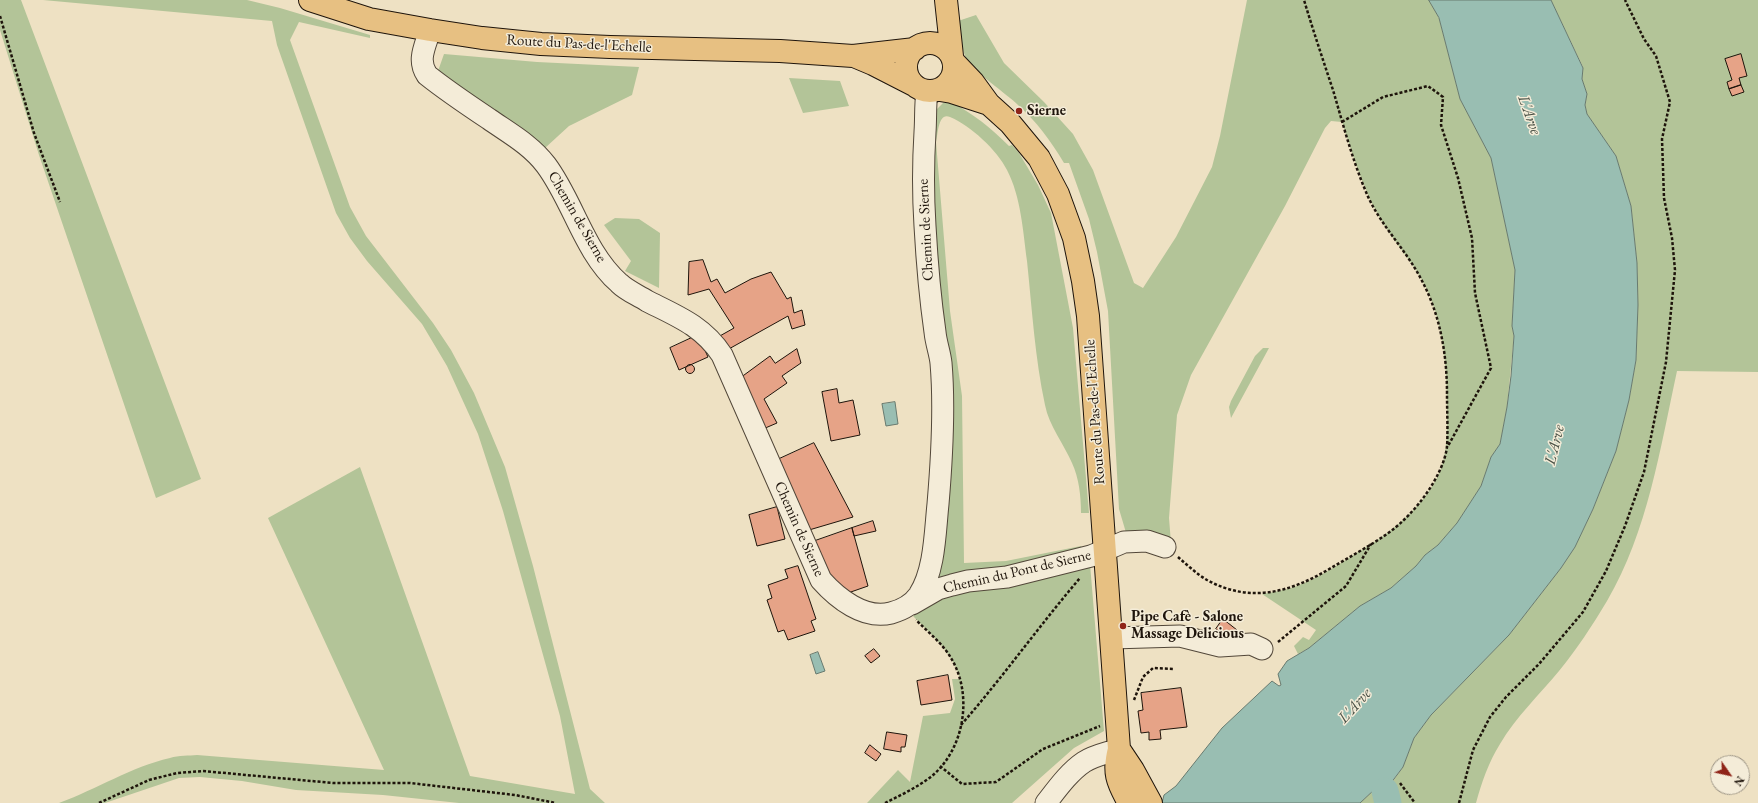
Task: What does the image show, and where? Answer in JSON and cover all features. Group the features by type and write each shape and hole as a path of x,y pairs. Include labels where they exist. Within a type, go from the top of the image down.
{"main road":[{"name":"Route du Pas-de-l'Echelle","path":"310,0 369,18 430,30 482,38 541,44 780,51 853,56 918,46"},
{"path":"945,0 955,70 947,85 927,89 909,80 906,67 910,54 918,46 934,23 945,0"},
{"path":"918,46 930,43 939,44 947,49 953,59"},
{"name":"Route du Pas-de-l'Echelle","path":"853,56 927,89 952,92 989,104"},
{"name":"Route du Pas-de-l'Echelle","path":"953,59 974,82 989,104 1010,123 1039,158 1058,194 1074,238 1083,281 1088,316 1095,554 1112,638 1120,755 1116,774 1129,803"},
{"name":"Route du Pas-de-l'Echelle","path":"1120,755 1151,803"}],"street":[{"name":"Chemin de Sierne","path":"430,30 422,58 423,69 427,75 514,136 539,157 558,184 588,241 602,263 620,285 691,323 716,346 722,355 821,580 840,599 876,614 910,611 922,589 930,565 940,474 942,399 941,361 935,336 929,288 923,170 927,89"},
{"name":"Chemin du Pont de Sierne","path":"910,611 938,590 952,585 968,581 1008,577 1095,554 1124,542 1138,541 1155,543 1171,552"},
{"path":"1112,638 1180,636 1220,646 1251,644 1262,649"},
{"path":"1046,803 1075,769 1085,762 1096,756 1120,755"}],"path":[{"path":"1304,0 1366,193 1382,222 1417,271 1431,298 1442,339 1446,362 1446,448"},
{"path":"1459,803 1473,750 1490,717 1506,697 1539,664 1583,612 1608,565 1625,526 1644,472 1666,362 1674,270 1672,238 1664,198 1662,138 1670,102 1656,56 1644,39 1624,0"},
{"path":"0,16 34,133 60,202"},
{"path":"1171,552 1205,579 1219,586 1247,593 1262,594 1282,591 1298,586 1314,578 1392,530 1426,495 1438,476 1446,448 1491,368 1475,293 1472,238 1458,178 1441,125 1443,97 1428,86 1383,97 1342,122"},
{"path":"1262,649 1270,648 1346,586 1372,543"},
{"path":"961,725 994,687 1058,604 1082,576 1095,554"},
{"path":"884,803 923,783 934,774 949,756 961,725 964,699 958,672 946,651 910,611"},
{"path":"1133,705 1143,677 1153,668 1172,669"},
{"path":"940,766 962,784 996,782 1043,749 1105,725"},
{"path":"99,803 149,780 177,773 202,771 332,783 410,783 515,795 556,803"},
{"path":"1400,784 1415,803"}],"green space":[{"path":"0,0 21,0 201,479 156,498 39,155 0,30"},
{"path":"43,0 247,0 280,8 370,35 370,38 299,22 290,40 350,207 366,236 433,323 451,350 474,393 505,467 533,566 590,789 605,803 459,803 383,795 296,790 242,781 200,777 179,778 105,803 59,803 142,767 180,756 197,755 384,770 268,518 360,467 470,776 575,794 560,716 503,511 478,434 447,366 422,324 367,261 350,238 336,213 277,45 272,21"},
{"path":"1247,0 1429,0 1439,18 1460,99 1491,158 1515,270 1512,326 1514,336 1507,407 1500,444 1491,457 1481,486 1457,523 1438,545 1425,555 1416,566 1391,588 1360,606 1309,648 1298,654 1294,646 1303,637 1309,640 1316,630 1262,594 1280,591 1307,582 1338,565 1394,528 1419,504 1433,486 1441,468 1447,438 1446,370 1436,313 1421,278 1387,230 1369,196 1342,122 1331,121 1325,128 1285,206 1191,375 1177,415 1169,518 1171,543 1127,536 1119,509 1108,311 1089,219 1069,163 1064,163 1043,132 1025,111 970,65 963,51 958,21 976,15 1004,63 1044,102 1073,134 1093,170 1134,283 1143,288 1176,237 1212,167 1220,136"},
{"path":"1551,0 1758,0 1758,372 1677,371 1658,460 1643,518 1621,574 1607,601 1578,646 1506,734 1492,758 1480,788 1476,803 1360,803 1375,789 1386,791 1403,767 1414,738 1431,715 1509,635 1561,568 1575,547 1593,509 1616,451 1629,400 1636,360 1638,305 1637,263 1631,206 1616,156 1587,114 1585,105 1587,94 1582,79 1583,67"},
{"path":"444,54 537,62 639,67 632,95 569,126 545,148 537,140 438,71"},
{"path":"789,78 840,81 849,106 803,113"},
{"path":"951,102 982,122 1009,146 1012,145 1019,153 1038,185 1051,213 1073,328 1089,513 1081,513 1079,487 1074,469 1069,456 1050,420 1045,405 1036,351 1023,226 1012,180 1003,162 983,139 958,121 946,116 939,125 936,142 950,311 962,396 964,563 1006,561 1081,546 1083,550 935,586 939,550 929,202 936,110 943,103"},
{"path":"615,218 639,219 660,233 659,288 625,271 631,261 604,225"},
{"path":"1263,348 1269,348 1231,418 1229,407 1231,401 1255,356"},
{"path":"1090,564 1104,731 1074,748 1012,803 867,803 898,770 910,782 923,716 950,713 955,699 952,679 960,679 957,669 947,652 913,616 941,594"}],"water":[{"name":"L'Arve","path":"1429,0 1551,0 1583,68 1582,79 1587,94 1585,105 1587,114 1616,156 1631,206 1637,263 1638,305 1636,360 1629,400 1616,451 1593,509 1575,547 1561,568 1509,635 1431,715 1414,738 1403,767 1385,791 1375,789 1360,803 1162,803 1164,795 1176,786 1222,728 1272,681 1279,686 1281,685 1278,674 1287,661 1309,648 1360,606 1391,588 1416,566 1425,555 1438,545 1457,523 1481,486 1491,457 1500,444 1511,376 1514,336 1512,326 1515,270 1491,158 1460,99 1439,18"},
{"path":"895,402 898,424 886,426 882,404"},
{"path":"818,652 825,671 816,674 810,655"}],"building":[{"path":"1741,54 1747,76 1739,78 1741,85 1729,89 1727,82 1732,80 1725,59"},
{"path":"1741,85 1744,92 1732,96 1729,89"},
{"path":"703,260 711,282 717,279 725,293 751,279 771,272 787,299 791,297 794,313 802,310 805,325 792,329 788,316 727,350 718,337 734,328 709,289 688,295 689,262"},
{"path":"698,335 708,357 679,370 670,348"},
{"path":"797,349 801,363 782,376 787,383 764,399 777,423 763,429 740,378 770,356 775,363"},
{"path":"690,364 695,369 690,374 685,369"},
{"path":"837,389 839,403 853,400 860,435 831,441 822,392"},
{"path":"814,443 853,517 809,530 777,460"},
{"path":"777,507 785,539 757,546 749,515"},
{"path":"873,521 876,531 854,536 852,528"},
{"path":"852,528 868,586 845,594 829,576 815,541"},
{"path":"798,566 816,619 811,621 815,631 788,640 784,630 778,632 767,600 772,598 768,585 788,578 785,570"},
{"path":"1223,619 1237,630 1230,640 1216,629"},
{"path":"874,649 880,656 871,663 865,656"},
{"path":"948,675 952,700 921,705 917,681"},
{"path":"1181,688 1187,727 1160,730 1161,739 1149,740 1149,732 1141,733 1138,711 1143,710 1141,693"},
{"path":"887,732 907,735 905,747 901,747 901,752 884,749"},
{"path":"870,745 881,754 876,761 865,753"}],"waterway":[{"path":"1385,791 1388,803"}],"place":[{"name":"Sierne","path":"1019,111"},
{"name":"Pipe Cafè - Salone Massage Delicious","path":"1123,626"}]}
